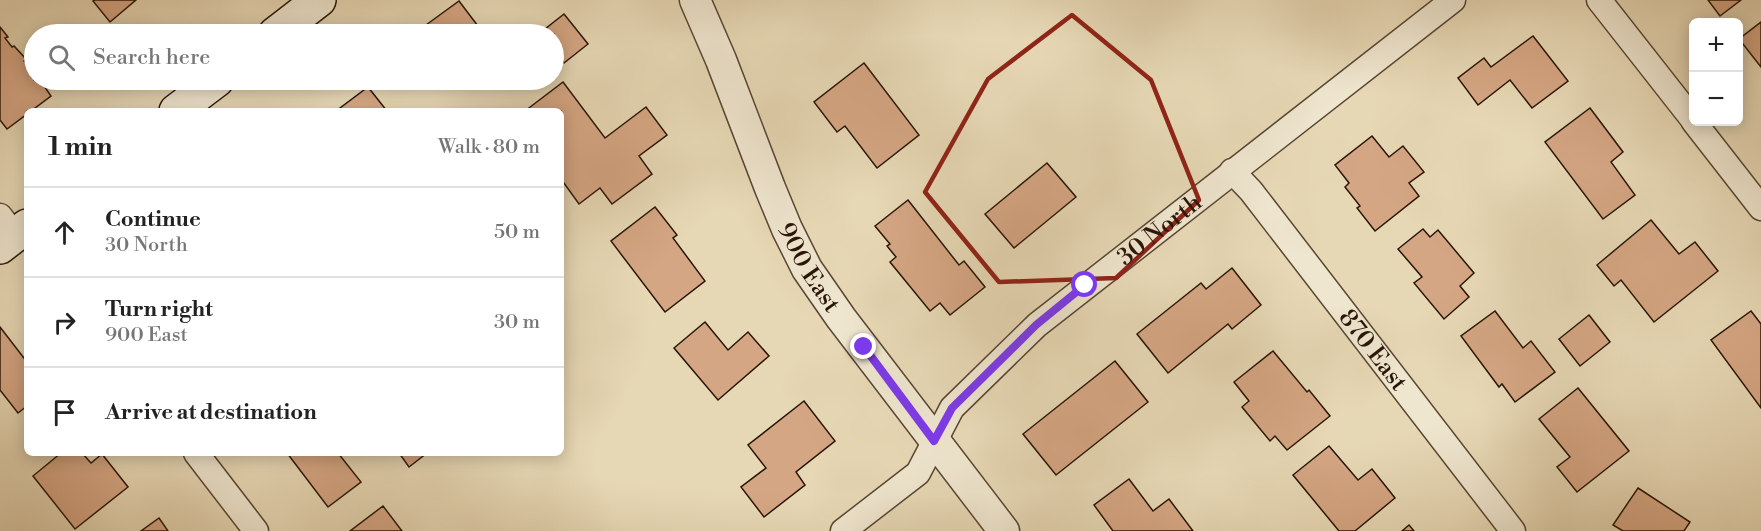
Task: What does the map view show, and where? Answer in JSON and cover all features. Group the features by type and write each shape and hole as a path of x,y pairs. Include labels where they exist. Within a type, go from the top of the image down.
{"main road":[{"path":"288,24 319,0"},
{"path":"180,108 203,90"}],"street":[{"name":"900 East","path":"695,0 721,60 770,189 807,268 934,441 1004,531"},
{"name":"30 North","path":"843,531 918,473 952,408 1036,325 1453,0"},
{"path":"1599,0 1689,115"},
{"path":"1698,126 1761,208"},
{"name":"870 East","path":"1232,171 1251,191 1513,531"},
{"path":"198,456 256,531"}],"highlighted area":[{"path":"1072,15 1151,80 1199,200 1116,278 999,282 925,192 988,79"}],"building":[{"path":"136,0 110,22 93,1"},
{"path":"1708,0 1741,0 1720,16"},
{"path":"459,1 476,24 427,24"},
{"path":"564,14 588,44 564,63 564,24 551,24"},
{"path":"1761,22 1761,67 1743,44 1743,36"},
{"path":"0,27 12,47 14,46 24,57 24,90 47,90 51,96 35,108 24,108 24,116 7,129 0,120"},
{"path":"1533,36 1568,81 1532,108 1510,80 1478,105 1458,78 1484,58 1491,67"},
{"path":"864,63 919,135 877,168 845,126 837,132 814,102"},
{"path":"564,83 605,138 646,107 667,135 639,156 652,174 612,204 600,188 579,204 564,183 564,108 529,108 553,90 564,90"},
{"path":"364,90 370,90 385,108 340,108"},
{"path":"1590,108 1623,152 1611,162 1635,195 1603,219 1545,142"},
{"path":"1372,136 1389,157 1403,146 1424,172 1409,183 1419,196 1375,231 1357,208 1360,206 1345,187 1349,183 1335,165"},
{"path":"1047,163 1076,197 1014,248 985,214"},
{"path":"908,200 959,265 964,261 985,287 950,315 940,303 930,311 890,262 896,257 887,246 890,244 875,226"},
{"path":"655,207 677,235 673,238 705,281 665,312 611,241"},
{"path":"1651,220 1679,254 1695,242 1718,271 1654,322 1621,280 1614,286 1597,265"},
{"path":"1423,229 1430,237 1438,230 1474,273 1460,286 1469,297 1444,319 1414,283 1422,277 1398,249"},
{"path":"1232,268 1261,305 1232,329 1228,324 1168,373 1137,334 1201,283 1206,289"},
{"path":"1495,311 1523,348 1531,341 1555,372 1515,402 1502,384 1499,387 1461,336"},
{"path":"1751,311 1761,324 1761,408 1711,340"},
{"path":"1589,315 1610,342 1580,366 1559,339"},
{"path":"705,322 728,350 748,332 769,356 718,400 674,348"},
{"path":"0,327 24,358 24,408 18,413 0,390"},
{"path":"1273,351 1330,416 1287,450 1275,436 1270,441 1242,407 1249,401 1234,382"},
{"path":"1115,361 1148,402 1056,475 1023,434"},
{"path":"1578,388 1629,451 1577,492 1557,467 1570,457 1539,419"},
{"path":"804,401 835,441 796,472 805,485 764,517 741,487 766,468 748,445"},
{"path":"1329,446 1358,480 1372,469 1395,498 1355,531 1339,531 1293,475"},
{"path":"57,456 85,456 91,463 100,456 104,456 128,487 75,529 33,476"},
{"path":"289,456 340,456 361,482 328,507"},
{"path":"401,456 423,456 409,467"},
{"path":"1129,479 1153,511 1169,499 1193,531 1113,531 1094,505"},
{"path":"1638,488 1690,522 1684,531 1623,531 1613,525"},
{"path":"383,506 402,531 350,531"},
{"path":"159,518 168,531 141,531"},
{"path":"1409,525 1414,531 1402,531"}],"route":[{"path":"864,347 934,441 952,408 1036,325 1085,285"}]}
